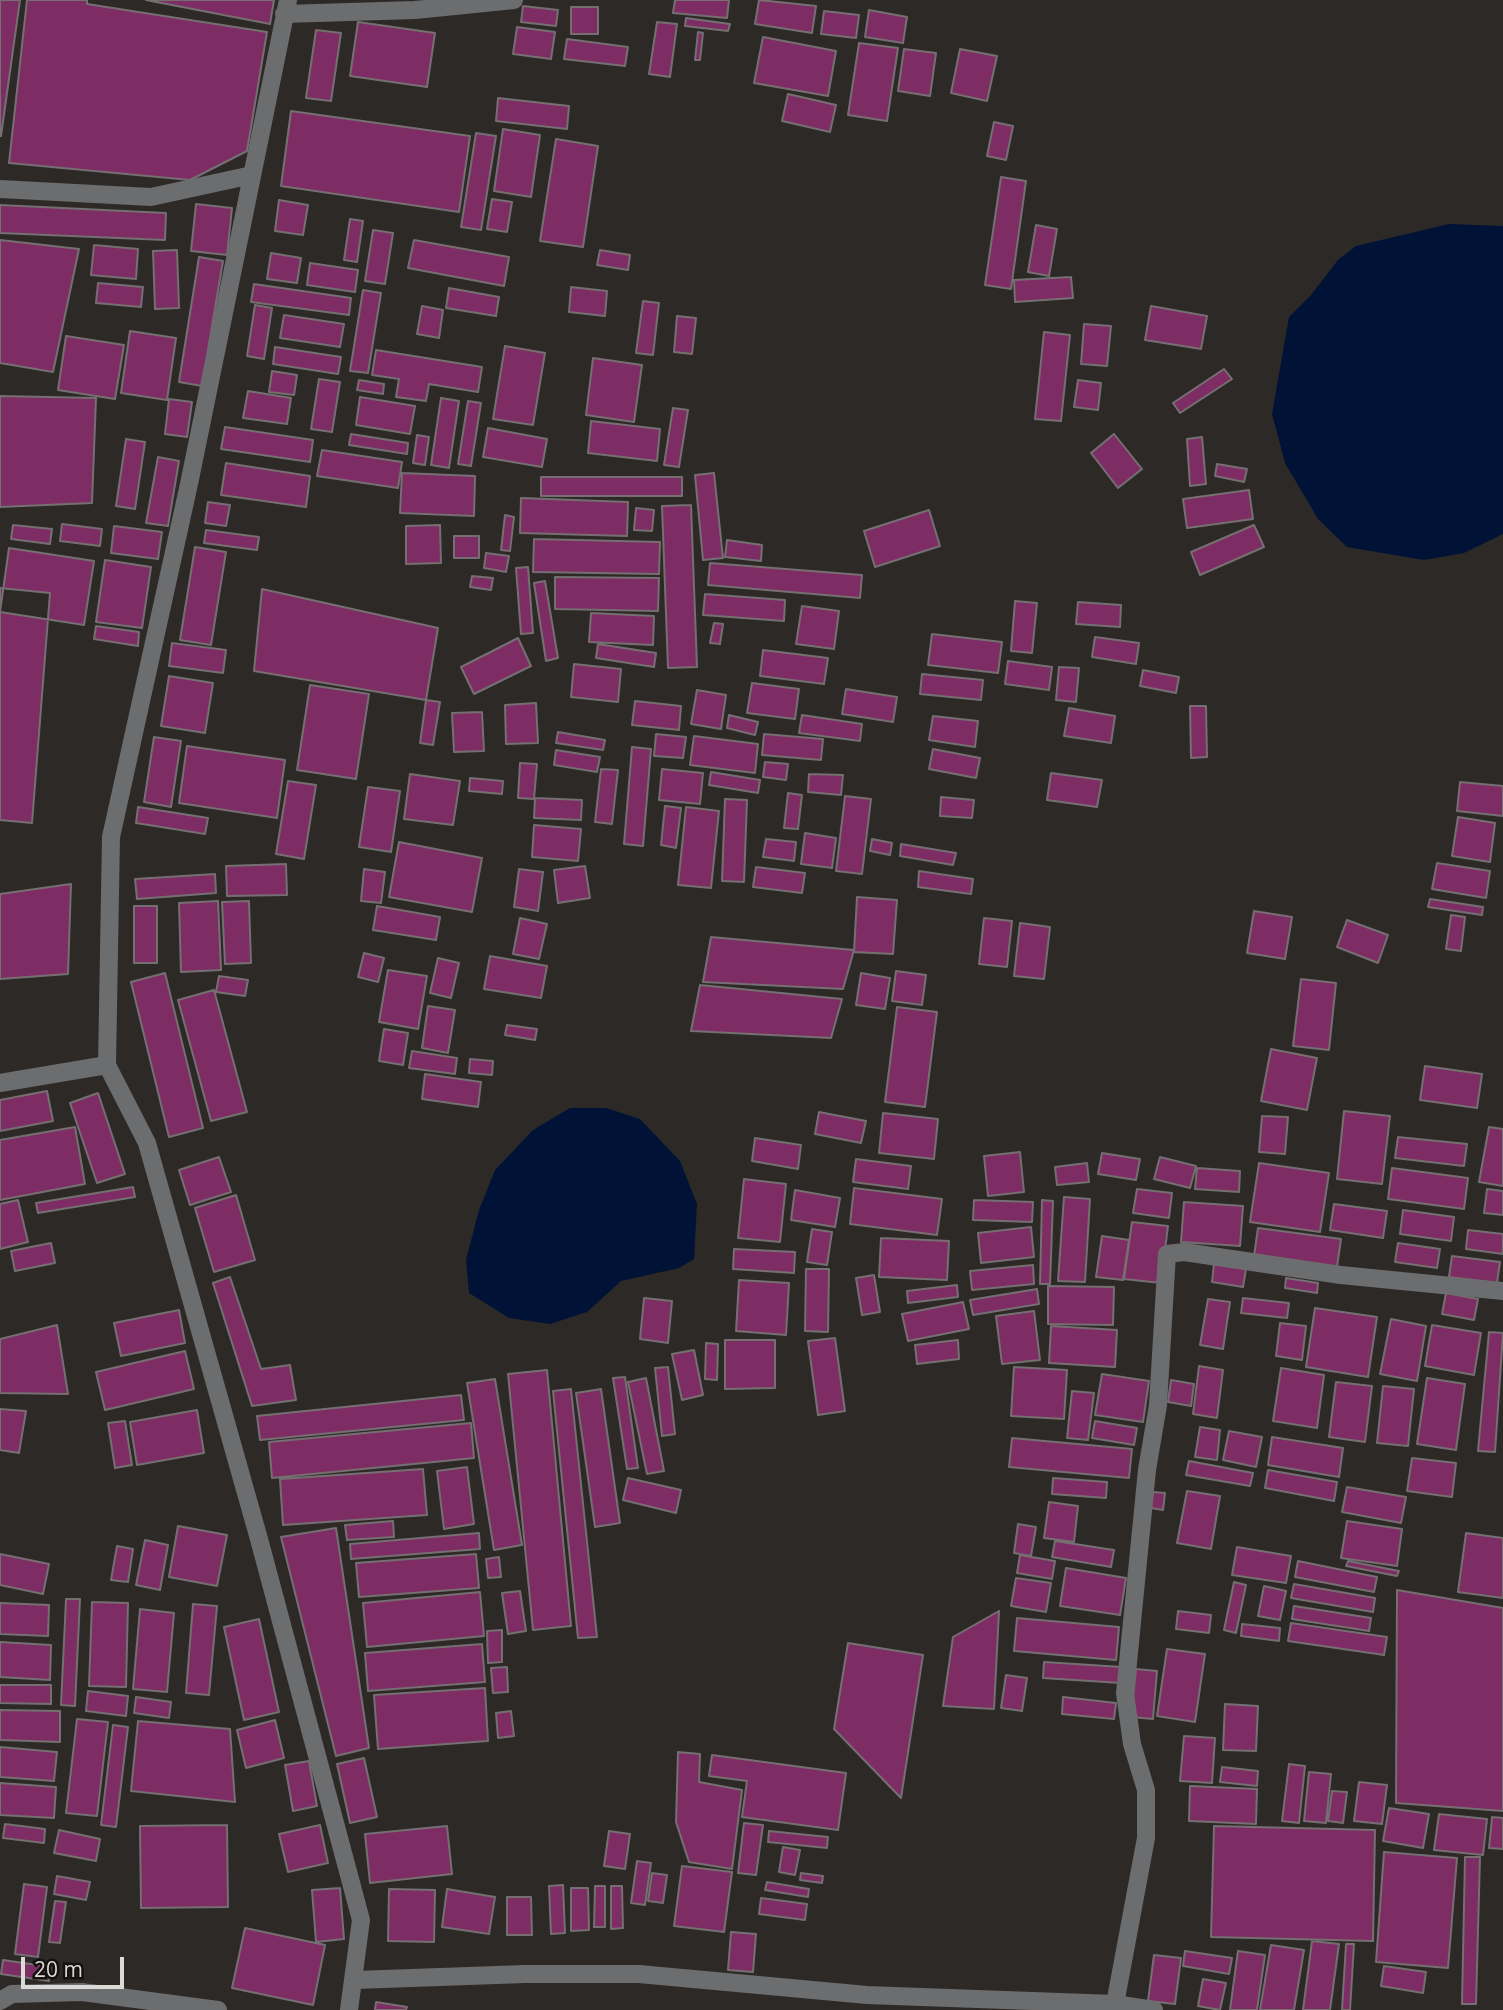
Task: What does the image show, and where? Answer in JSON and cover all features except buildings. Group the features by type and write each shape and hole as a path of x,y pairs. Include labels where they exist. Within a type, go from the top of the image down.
{"street":[{"path":"349,2010 361,1920 259,1539 148,1143 107,1065 111,837 286,7 415,10 514,0"},
{"path":"0,188 151,197 252,174"},
{"path":"0,1083 107,1065"},
{"path":"1115,2004 1146,1838 1146,1790 1132,1744 1125,1693 1144,1498 1158,1405 1167,1254 1184,1252 1341,1275 1503,1291"},
{"path":"355,1980 525,1974 639,1974 867,1995 1115,2004 1154,2010"},
{"path":"0,2001 12,1994 82,1992 218,2010"}],"water":[{"path":"1449,224 1503,226 1503,534 1464,553 1424,560 1347,547 1318,519 1285,463 1272,414 1289,317 1311,295 1338,260 1356,246"},
{"path":"570,1108 606,1108 640,1119 680,1161 697,1204 694,1259 679,1268 621,1281 587,1312 550,1324 509,1318 469,1293 466,1260 479,1210 495,1170 533,1130"}]}
